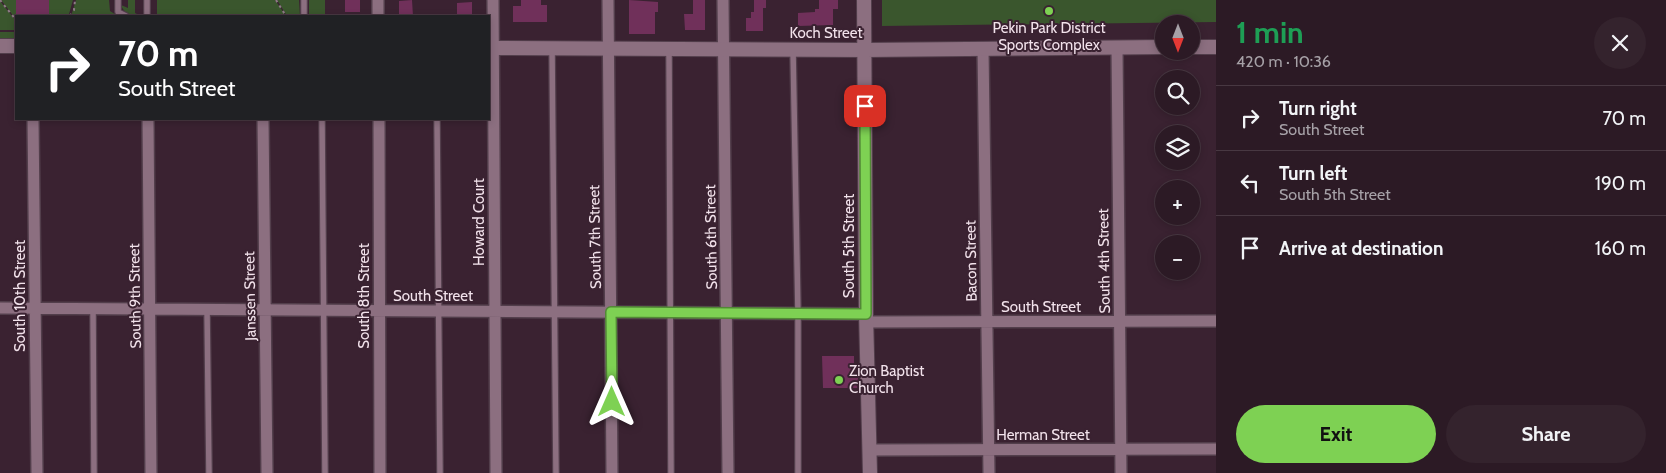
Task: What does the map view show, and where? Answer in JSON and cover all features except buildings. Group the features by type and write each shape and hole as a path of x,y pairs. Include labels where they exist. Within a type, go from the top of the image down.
{"street":[{"path":"378,0 378,15"},
{"name":"Howard Court","path":"493,0 491,48 496,473"},
{"name":"South 7th Street","path":"608,0 612,473"},
{"name":"South 6th Street","path":"723,0 728,473"},
{"name":"South 5th Street","path":"864,0 866,318 870,473"},
{"path":"0,46 15,46"},
{"path":"1200,47 1216,46"},
{"name":"Koch Street","path":"491,48 865,50 1155,47"},
{"name":"South 4th Street","path":"1117,48 1121,473"},
{"name":"Bacon Street","path":"983,49 989,473"},
{"name":"South 10th Street","path":"34,120 37,473"},
{"name":"South 9th Street","path":"148,120 151,473"},
{"name":"Janssen Street","path":"263,120 267,473"},
{"name":"South 8th Street","path":"379,120 380,473"},
{"name":"South Street","path":"0,308 798,314 986,322 1216,321"},
{"name":"Herman Street","path":"869,450 1216,449"}],"lane":[{"path":"118,0 118,12 124,15"},
{"path":"147,0 148,15"},
{"path":"304,0 304,15"},
{"path":"552,48 556,312 556,473"},
{"path":"669,49 671,473"},
{"path":"793,50 798,314 798,473"},
{"path":"322,120 322,310 325,473"},
{"path":"437,120 440,473"},
{"path":"93,308 94,473"},
{"path":"207,309 209,473"}],"path":[{"path":"0,0 15,19"},
{"path":"71,15 74,10 74,0"},
{"path":"276,0 285,15"}],"green space":[{"path":"1,0 16,0 15,18"},
{"path":"49,0 73,0 69,14 49,15"},
{"path":"76,0 109,0 110,11 116,15 71,15"},
{"path":"128,0 135,0 135,13 139,15 131,15 124,11 121,5 128,8"},
{"path":"157,0 275,0 285,15 157,15"},
{"path":"277,0 299,0 300,15 286,15"},
{"path":"309,0 325,0 325,15 309,15"},
{"name":"Pekin Park District Sports Complex","path":"882,0 1216,0 1216,22 1200,22 1200,15 1155,15 1155,23 882,26"},
{"path":"0,1 15,20 15,30 0,30"},
{"path":"0,32 15,32 15,39 0,39"}],"place":[{"name":"Pekin Park District Sports Complex","path":"1049,11"},
{"name":"Zion Baptist Church","path":"839,380"}],"route":[{"path":"612,402 611,312 866,314 865,106"}]}
